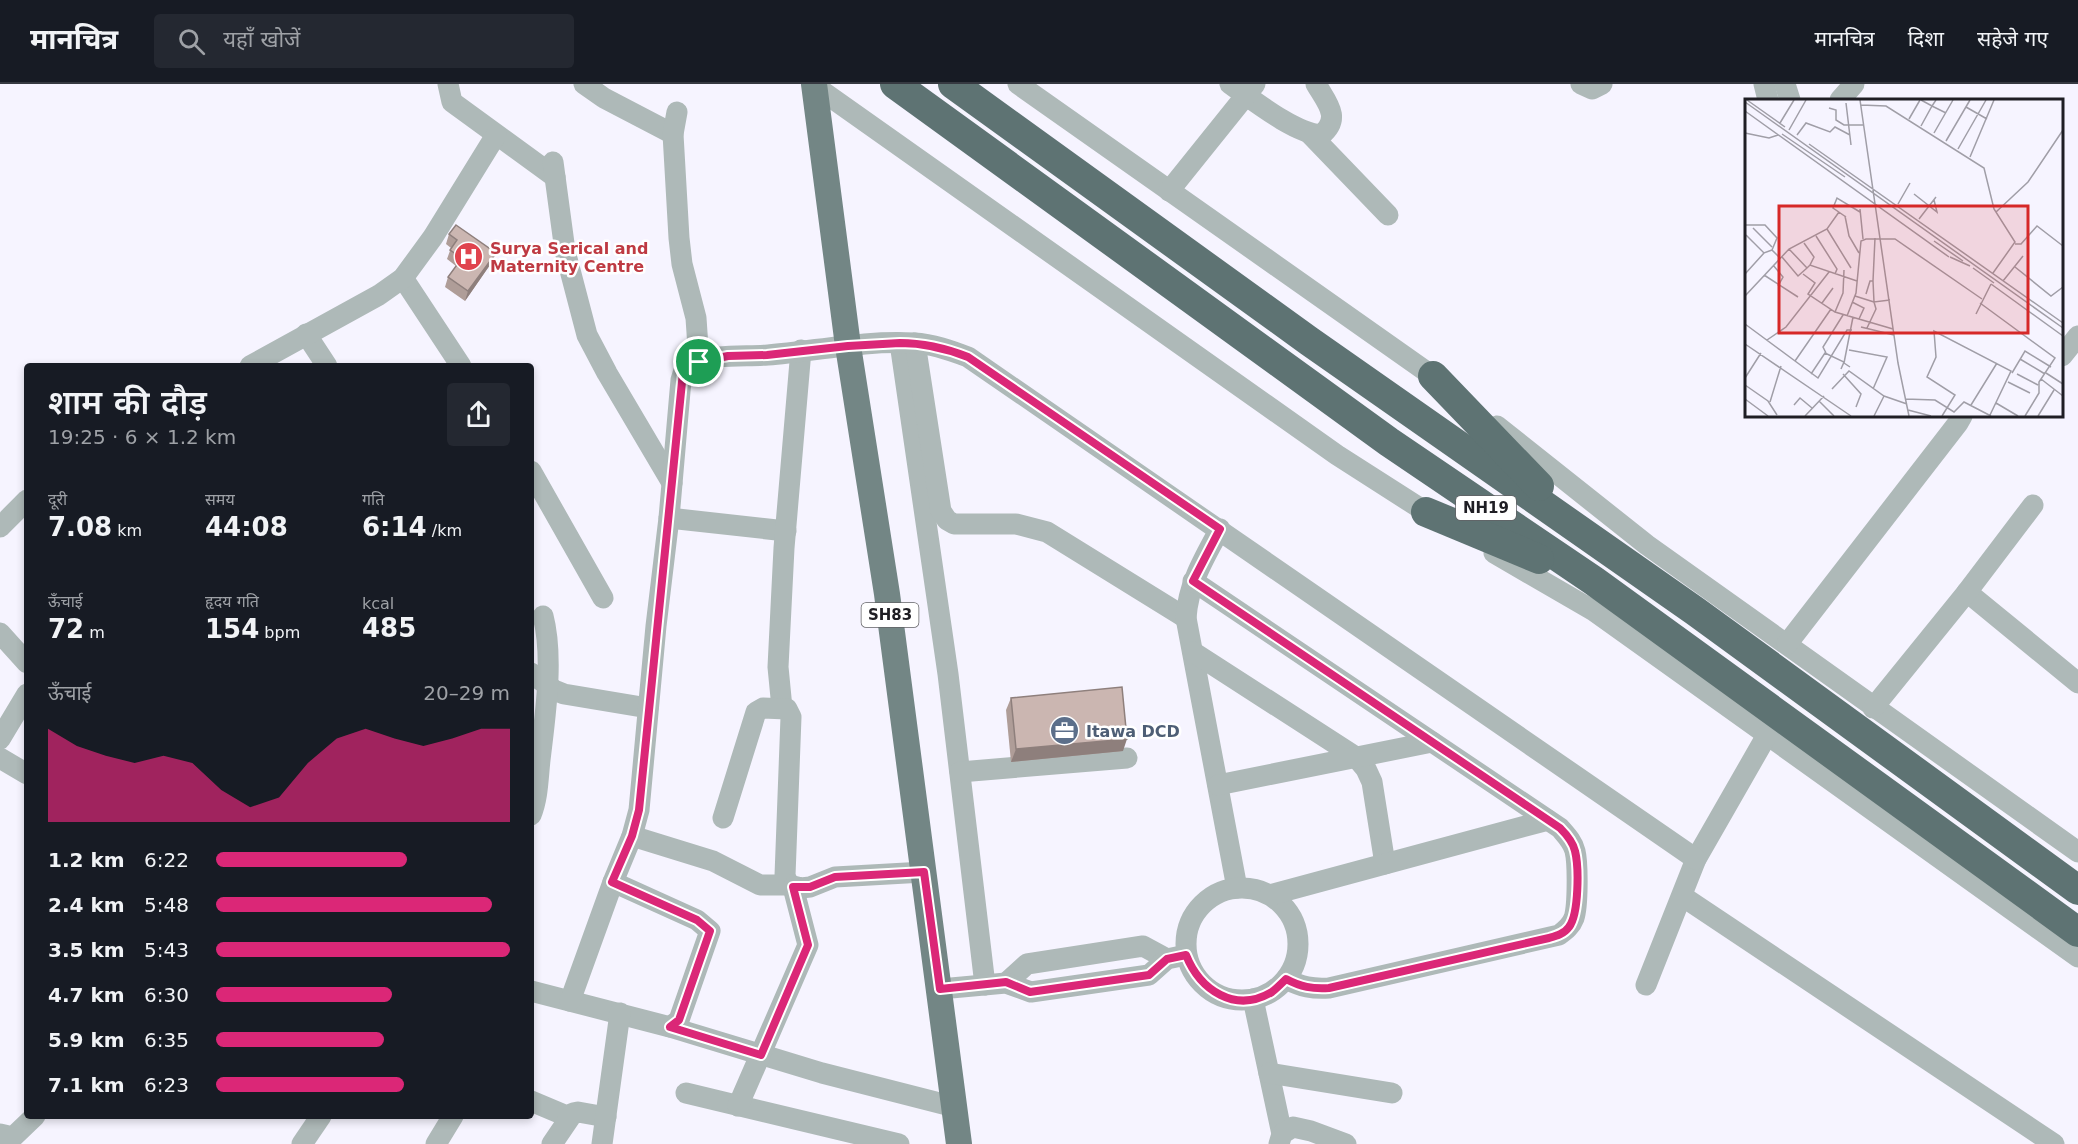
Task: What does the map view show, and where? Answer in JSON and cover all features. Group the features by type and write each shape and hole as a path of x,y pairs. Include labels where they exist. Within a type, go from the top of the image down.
{"highway":[{"name":"NH19","path":"895,84 1389,442 1594,581 2078,932"},
{"name":"NH19","path":"953,84 1309,341 1704,618 2078,890"},
{"path":"1433,376 1587,536"},
{"path":"1426,512 1594,581"}],"main road":[{"name":"SH83","path":"813,85 848,346 887,594 959,1144"}],"street":[{"path":"448,84 452,102 496,135 554,169 565,251 587,335 672,483"},
{"path":"584,84 604,98 673,134"},
{"path":"1018,84 1433,376 1647,545 2078,852"},
{"path":"1169,191 1244,88 1297,128 1310,134 1321,135 1333,120 1330,109 1316,84"},
{"path":"1581,84 1592,89 1602,84"},
{"path":"1764,84 1768,99"},
{"path":"1785,84 1790,99"},
{"path":"1841,99 1854,84"},
{"path":"813,85 1337,455 1426,512 1593,611 2078,957"},
{"path":"677,111 673,134 679,238 682,264 696,318 699,362"},
{"path":"1310,134 1388,215"},
{"path":"255,363 379,296 403,278 434,237 496,135"},
{"path":"403,278 459,363"},
{"path":"306,334 325,363"},
{"path":"2063,354 2078,336"},
{"path":"908,343 941,511 947,520 962,525 1016,524 1047,532 1186,618"},
{"path":"908,343 960,772 995,984"},
{"path":"570,1001 612,882 632,836 639,810 681,380 685,368 699,362 728,356 767,355 848,346 908,343 942,347 968,357 1696,859"},
{"path":"782,708 778,666 786,531 801,350"},
{"path":"1786,644 1961,417"},
{"path":"534,476 603,598"},
{"path":"1873,708 1967,592 2033,505"},
{"path":"669,518 786,531"},
{"path":"1220,529 1193,581 1187,601 1186,618 1237,888"},
{"path":"1193,581 1548,820 1569,837 1575,850 1577,867 1575,916 1569,928 1559,935 1329,988 1302,987 1286,979"},
{"path":"1967,592 2078,683"},
{"path":"534,802 537,790 539,679 547,631 543,616"},
{"path":"0,633 24,660"},
{"path":"1193,652 1356,757 1366,769 1372,782 1385,864"},
{"path":"539,679 564,694 648,708"},
{"path":"0,739 24,699"},
{"path":"723,818 753,716 758,709 763,708 782,708 790,712 785,876 791,886 808,945 738,1106"},
{"path":"1646,985 1696,859 1767,735"},
{"path":"1218,785 1432,742"},
{"path":"0,758 24,772"},
{"path":"960,772 1127,758"},
{"path":"1269,895 1548,820"},
{"path":"632,836 713,861 760,885 810,887 835,877 924,872"},
{"path":"612,882 697,920 710,931 679,1020 670,1027"},
{"path":"940,989 995,984 1030,992 1149,975 1176,957 1195,913 1206,901 1221,892 1237,888 1254,889 1269,895 1285,907 1295,924 1299,943 1296,962 1286,979 1271,992 1248,1006"},
{"path":"1682,896 2054,1144"},
{"path":"995,984 1027,964 1143,946 1176,957 1215,993 1248,1006"},
{"path":"534,992 670,1027 833,1076 955,1107"},
{"path":"1248,1006 1269,1073 1280,1139"},
{"path":"603,1144 620,1013"},
{"path":"1269,1073 1392,1093"},
{"path":"686,1093 899,1144"},
{"path":"534,1102 569,1117"},
{"path":"552,1144 569,1117 578,1112 606,1117"},
{"path":"0,1134 9,1137 17,1134 32,1119"},
{"path":"302,1144 319,1119"},
{"path":"436,1144 451,1119"},
{"path":"1280,1139 1293,1127 1346,1144"}],"building":[{"path":"456,225 496,253 468,291 448,277 462,258 450,250 457,240 449,234"},
{"name":"Itawa DCD","path":"1122,687 1127,739 1016,749 1011,698"}],"place":[{"name":"Surya Serical and Maternity Centre","path":"469,257"},
{"name":"Itawa DCD","path":"1065,731"}],"route":[{"path":"900,343 942,347 968,357 1220,529 1193,581 1560,828 1569,837 1575,850 1577,867 1575,916 1569,928 1549,938 1329,988 1302,987 1286,979 1271,992 1253,999 1234,999 1215,993 1200,981 1186,955 1167,959 1149,975 1030,992 1006,982 940,989 924,872 835,877 810,887 793,887 808,945 761,1055 670,1027 679,1020 710,931 697,920 612,882 632,836 639,810 681,380 685,368 699,362 728,356 767,355 801,350 900,343"}]}
